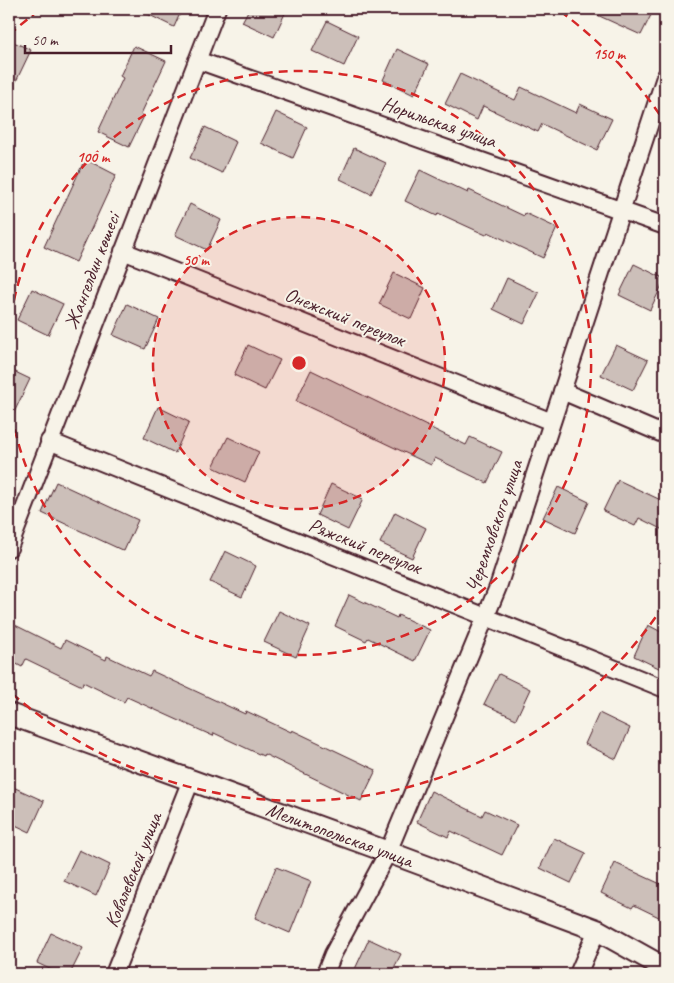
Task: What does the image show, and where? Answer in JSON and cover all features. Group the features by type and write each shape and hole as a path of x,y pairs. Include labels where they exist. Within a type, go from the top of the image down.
{"street":[{"name":"Жангелдин көшесі","path":"9,548 217,9"},
{"name":"Норильская улица","path":"197,60 622,209 665,226"},
{"name":"Черемховского улица","path":"325,974 333,954 388,852 498,587 665,77"},
{"name":"Онежский переулок","path":"123,251 552,422"},
{"path":"562,391 665,435"},
{"name":"Ряжский переулок","path":"49,441 665,689"},
{"name":"Мелитопольская улица","path":"9,714 597,930 665,968"},
{"name":"Ковалевской улица","path":"114,974 191,780"},
{"path":"578,974 597,930"}],"building":[{"path":"137,9 182,9 174,27"},
{"path":"249,9 287,9 274,37 242,22"},
{"path":"584,9 654,9 641,35"},
{"path":"327,21 358,36 344,66 312,51"},
{"path":"9,40 31,50 9,96"},
{"path":"134,46 166,61 141,114 144,116 129,147 98,132 123,78 120,76"},
{"path":"397,49 429,64 414,95 383,80"},
{"path":"460,74 515,100 521,87 576,113 580,104 612,119 597,150 542,124 538,132 483,106 477,120 445,104"},
{"path":"276,112 307,127 293,158 261,143"},
{"path":"205,127 236,142 222,173 190,158"},
{"path":"354,148 386,163 371,194 340,179"},
{"path":"85,159 116,175 76,262 44,247"},
{"path":"420,170 468,193 469,190 524,216 525,213 557,228 543,258 488,232 486,235 438,213 437,216 405,201"},
{"path":"190,204 221,220 207,250 175,235"},
{"path":"634,264 665,279 650,310 619,295"},
{"path":"394,273 425,288 411,319 379,304"},
{"path":"507,278 539,293 524,324 493,309"},
{"path":"32,289 63,304 48,335 17,320"},
{"path":"127,304 159,319 145,349 113,335"},
{"path":"248,345 280,360 265,390 234,375"},
{"path":"616,345 648,360 633,390 601,375"},
{"path":"9,369 30,379 9,423"},
{"path":"311,370 466,445 470,437 502,452 487,483 435,458 431,465 296,401"},
{"path":"158,407 189,422 175,453 144,438"},
{"path":"228,437 259,452 245,482 213,467"},
{"path":"618,480 665,502 665,531 639,518 635,526 603,511"},
{"path":"56,482 138,520 124,551 42,513"},
{"path":"331,484 363,499 348,530 317,515"},
{"path":"558,487 589,502 575,533 543,518"},
{"path":"395,512 426,528 412,558 380,543"},
{"path":"225,551 256,566 242,597 210,582"},
{"path":"349,595 397,618 398,615 430,630 415,661 368,638 366,641 335,626"},
{"path":"279,611 310,626 296,657 264,642"},
{"path":"9,622 61,648 65,640 106,660 107,656 149,676 152,671 245,714 246,711 291,732 292,730 376,770 361,801 264,754 263,756 214,733 213,736 127,697 124,702 83,682 82,686 26,659 22,667 9,660"},
{"path":"648,625 665,634 665,671 634,656"},
{"path":"499,674 530,689 516,719 484,704"},
{"path":"599,713 630,728 616,759 585,744"},
{"path":"13,787 44,801 30,832 9,822 9,795"},
{"path":"431,791 482,816 485,810 517,825 502,855 451,831 448,837 417,822"},
{"path":"554,838 586,853 571,883 540,868"},
{"path":"79,850 110,865 96,896 64,881"},
{"path":"615,863 665,886 665,920 634,905 632,908 601,893"},
{"path":"276,867 311,881 290,933 255,918"},
{"path":"51,933 83,948 70,974 60,974 37,963"},
{"path":"369,939 401,954 391,974 365,974 355,969"}]}
